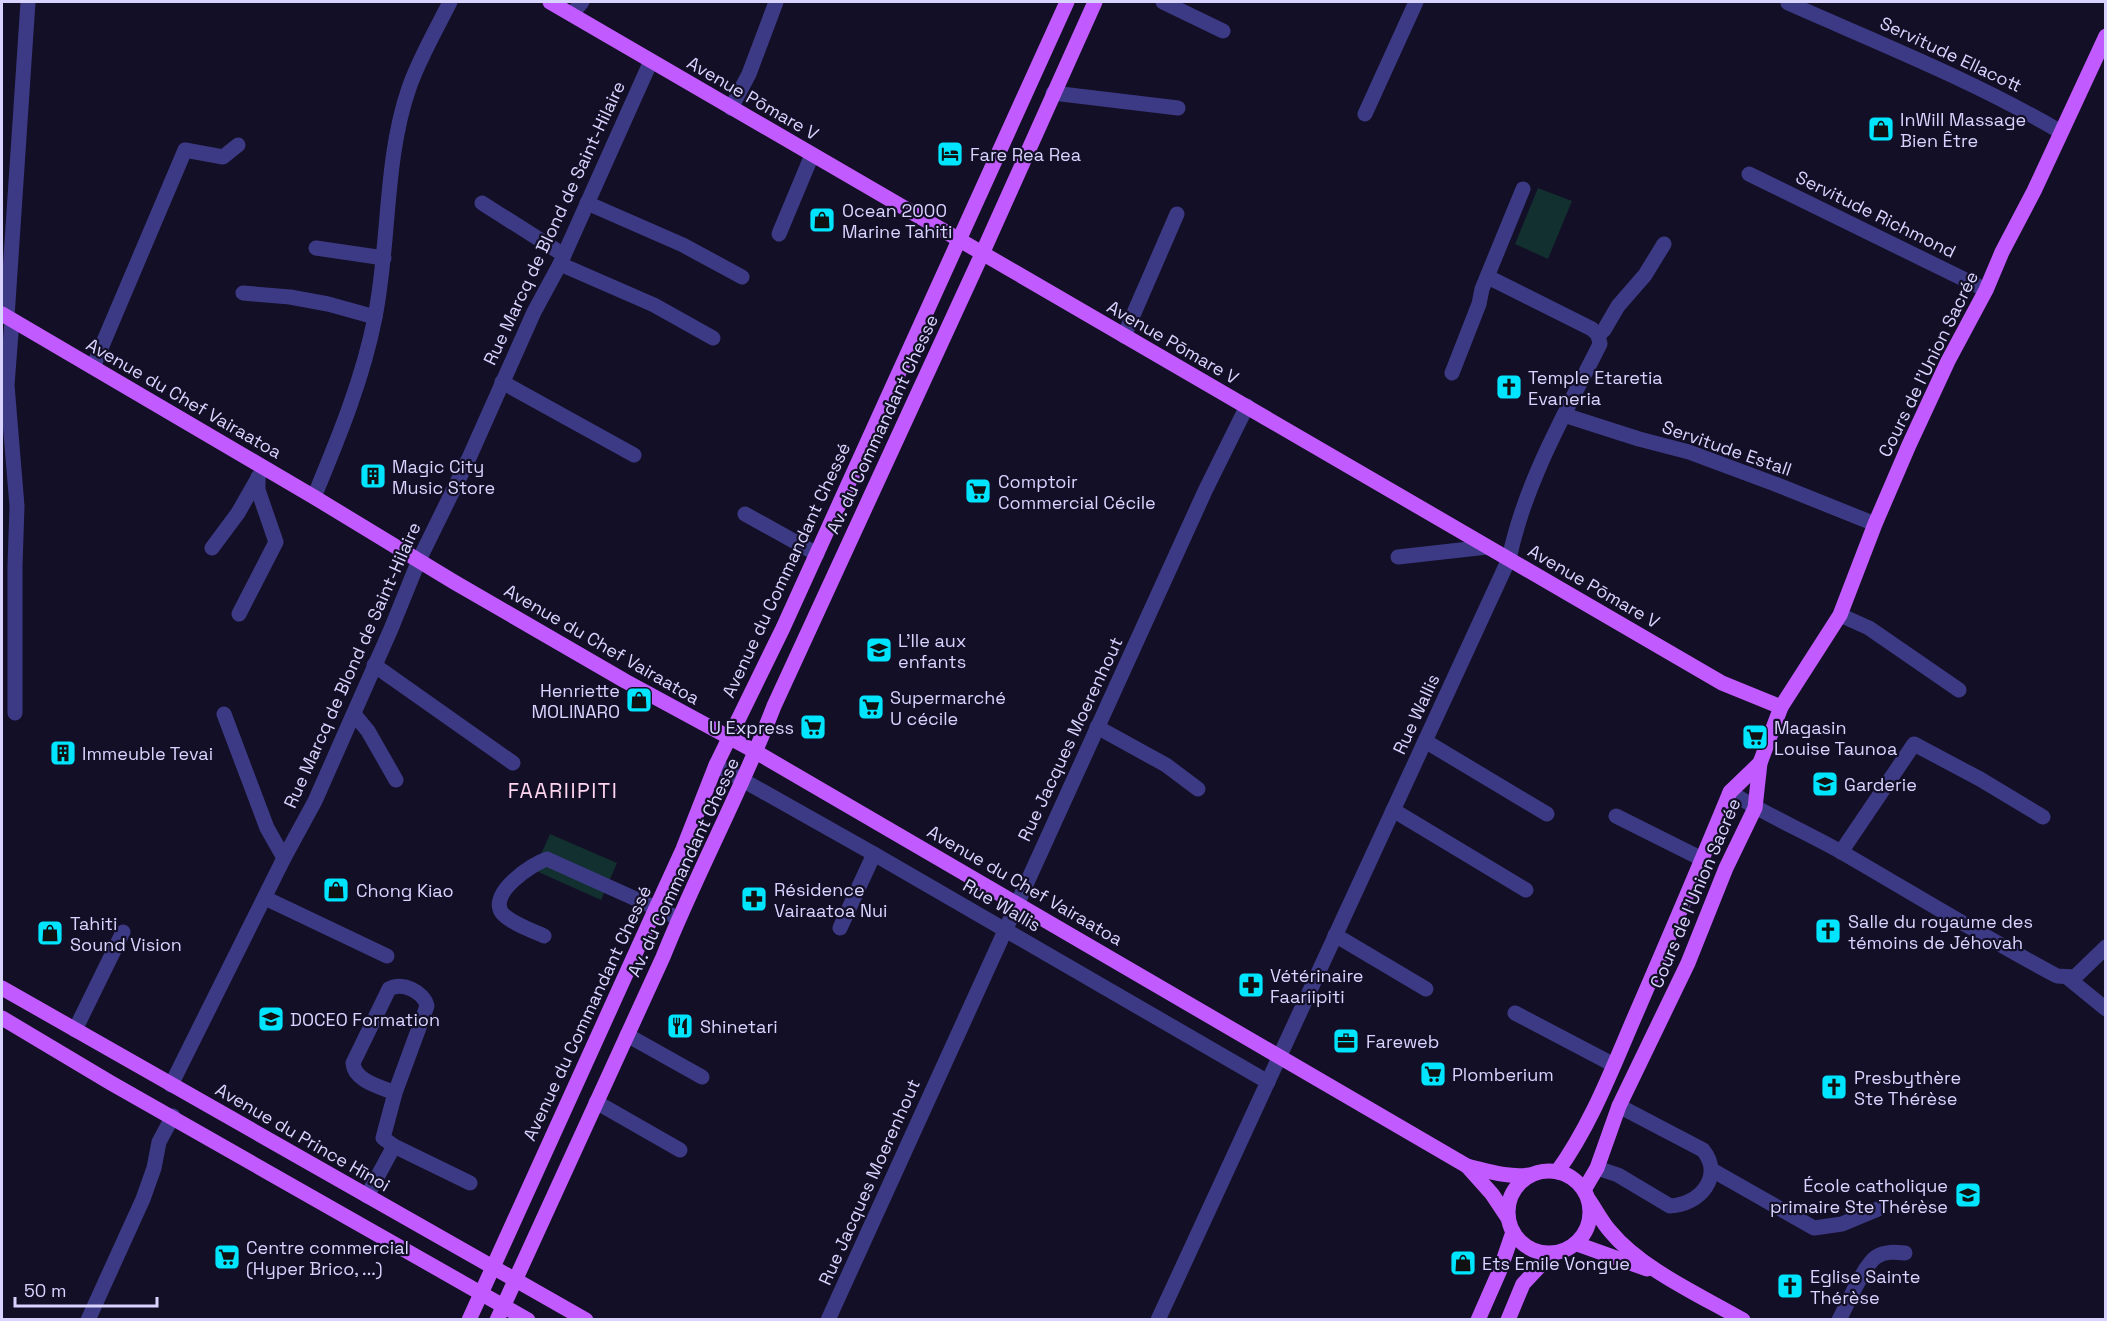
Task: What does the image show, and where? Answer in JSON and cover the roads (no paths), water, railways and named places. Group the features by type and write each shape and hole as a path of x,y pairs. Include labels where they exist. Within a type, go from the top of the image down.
{"main road":[{"name":"Avenue Pōmare V","path":"550,2 1722,683 1781,707"},
{"name":"Avenue du Commandant Chessé","path":"469,1320 683,849 716,765 783,628 1067,2"},
{"path":"1053,93 1095,2"},
{"name":"Cours de l'Union Sacrée","path":"1586,1195 1619,1106 1688,963 1726,868 1755,808 1760,764 1781,707 1840,615 1875,524 1948,361 2027,206 2106,36"},
{"path":"1040,62 1062,72"},
{"name":"Av. du Commandant Chesse","path":"500,1312 678,918 744,780 774,706 982,254 1053,93"},
{"name":"Avenue du Chef Vairaatoa","path":"7,317 93,367 261,472 314,497 625,681 756,752 1467,1166 1519,1177 1543,1171 1557,1172"},
{"path":"893,386 916,398"},
{"name":"Cours de l'Union Sacrée","path":"1557,1172 1585,1126 1614,1065 1730,792 1760,764"},
{"name":"Avenue du Prince Hīnoi","path":"2,988 586,1320"},
{"path":"2,1018 481,1293 500,1312 528,1320"},
{"name":"Avenue du Chef Vairaatoa","path":"1467,1166 1492,1194 1510,1225 1528,1248 1551,1254"},
{"path":"1557,1172 1569,1176 1586,1195 1611,1232 1661,1274 1743,1320"},
{"path":"1478,1320 1500,1270 1510,1225 1509,1206 1512,1193 1530,1175"},
{"path":"1508,1320 1523,1284 1551,1254 1565,1251 1577,1244 1585,1233 1590,1220 1586,1195"},
{"path":"1577,1244 1661,1274"}],"street":[{"path":"15,713 17,506 7,385 7,317 28,2"},
{"path":"314,497 355,392 375,317 397,137 409,87 450,2"},
{"path":"572,14 582,2"},
{"path":"731,108 749,74 776,2"},
{"path":"1163,2 1223,31"},
{"path":"1365,114 1416,2"},
{"name":"Servitude Ellacott","path":"1788,3 1899,50 2013,103 2061,132"},
{"name":"Rue Marcq de Blond de Saint-Hilaire","path":"171,1086 284,858 315,801 419,560 469,458 534,312 562,259 651,61"},
{"path":"1053,93 1178,108"},
{"path":"93,367 185,150 223,157 238,145"},
{"path":"779,234 812,155"},
{"name":"Servitude Richmond","path":"1749,174 1986,290"},
{"path":"1452,373 1523,189"},
{"path":"482,203 562,259 654,305 713,338"},
{"path":"587,204 683,245 742,277"},
{"path":"1124,336 1177,214"},
{"path":"1488,277 1592,329 1598,335 1604,330 1618,306 1645,275 1664,244"},
{"path":"316,248 384,258"},
{"path":"243,293 290,297 328,304 375,317"},
{"name":"Rue Wallis","path":"1158,1320 1509,559 1515,528 1524,503 1564,415 1600,344 1598,335"},
{"path":"502,382 634,455"},
{"name":"Rue Jacques Moerenhout","path":"828,1320 1204,491 1247,406"},
{"name":"Servitude Estall","path":"1564,415 1638,439 1689,452 1875,524"},
{"path":"212,548 238,513 261,472"},
{"path":"239,614 276,543 258,490 261,472"},
{"path":"745,513 817,554"},
{"path":"1398,557 1487,547"},
{"path":"1840,615 1869,628 1959,690"},
{"path":"374,665 513,763"},
{"path":"224,714 267,828 284,858"},
{"path":"354,714 368,731 396,780"},
{"path":"1097,727 1166,765 1198,789"},
{"path":"1425,741 1548,814"},
{"path":"1841,852 1914,744 1950,762 2043,817"},
{"name":"Rue Wallis","path":"716,765 1006,929 1268,1082"},
{"path":"1730,792 1755,808 1841,852 2057,975 2075,977 2106,947"},
{"path":"1394,810 1526,890"},
{"path":"1616,816 1702,859"},
{"path":"840,928 874,854"},
{"path":"544,936 508,918 502,912 500,903 509,884 531,867 547,859 678,918"},
{"path":"265,898 387,956"},
{"path":"75,1030 123,932"},
{"path":"1335,935 1426,989"},
{"path":"2068,978 2106,1009"},
{"path":"395,1093 358,1076 353,1070 353,1063 389,989 395,985 420,994 427,1006 395,1093 382,1138 470,1183"},
{"path":"1515,1013 1614,1065"},
{"path":"627,1035 702,1077"},
{"path":"596,1102 680,1150"},
{"path":"1597,1168 1618,1175 1670,1206 1680,1206 1697,1195 1708,1183 1712,1170 1710,1159 1703,1150 1619,1106"},
{"path":"88,1320 143,1199 154,1168 159,1142 172,1116"},
{"path":"367,1196 394,1146"},
{"path":"1712,1170 1814,1227 1842,1224 1878,1209"},
{"path":"1839,1320 1869,1263 1878,1255 1892,1252 1905,1253"}],"place":[{"name":"InWill Massage Bien Être","path":"1881,129"},
{"name":"Fare Rea Rea","path":"950,154"},
{"name":"Ocean 2000 Marine Tahiti","path":"822,220"},
{"name":"Temple Etaretia Evaneria","path":"1509,387"},
{"name":"Magic City Music Store","path":"373,476"},
{"name":"Comptoir Commercial Cécile","path":"978,491"},
{"name":"L'Ile aux enfants","path":"879,650"},
{"name":"Henriette MOLINARO","path":"639,700"},
{"name":"Supermarché U cécile","path":"871,707"},
{"name":"U Express","path":"813,727"},
{"name":"Magasin Louise Taunoa","path":"1755,737"},
{"name":"Immeuble Tevai","path":"63,753"},
{"name":"Garderie","path":"1825,784"},
{"name":"Chong Kiao","path":"336,890"},
{"name":"Résidence Vairaatoa Nui","path":"754,899"},
{"name":"Salle du royaume des témoins de Jéhovah","path":"1828,931"},
{"name":"Tahiti Sound Vision","path":"50,933"},
{"name":"Vétérinaire Faariipiti","path":"1251,985"},
{"name":"DOCEO Formation","path":"271,1019"},
{"name":"Shinetari","path":"680,1026"},
{"name":"Fareweb","path":"1346,1041"},
{"name":"Plomberium","path":"1433,1074"},
{"name":"Presbythère Ste Thérèse","path":"1834,1087"},
{"name":"École catholique primaire Ste Thérèse","path":"1968,1195"},
{"name":"Centre commercial (Hyper Brico, ...)","path":"227,1257"},
{"name":"Ets Emile Vongue","path":"1463,1263"},
{"name":"Eglise Sainte Thérèse","path":"1790,1286"}],"district":[{"name":"FAARIIPITI","path":"563,790"}]}
